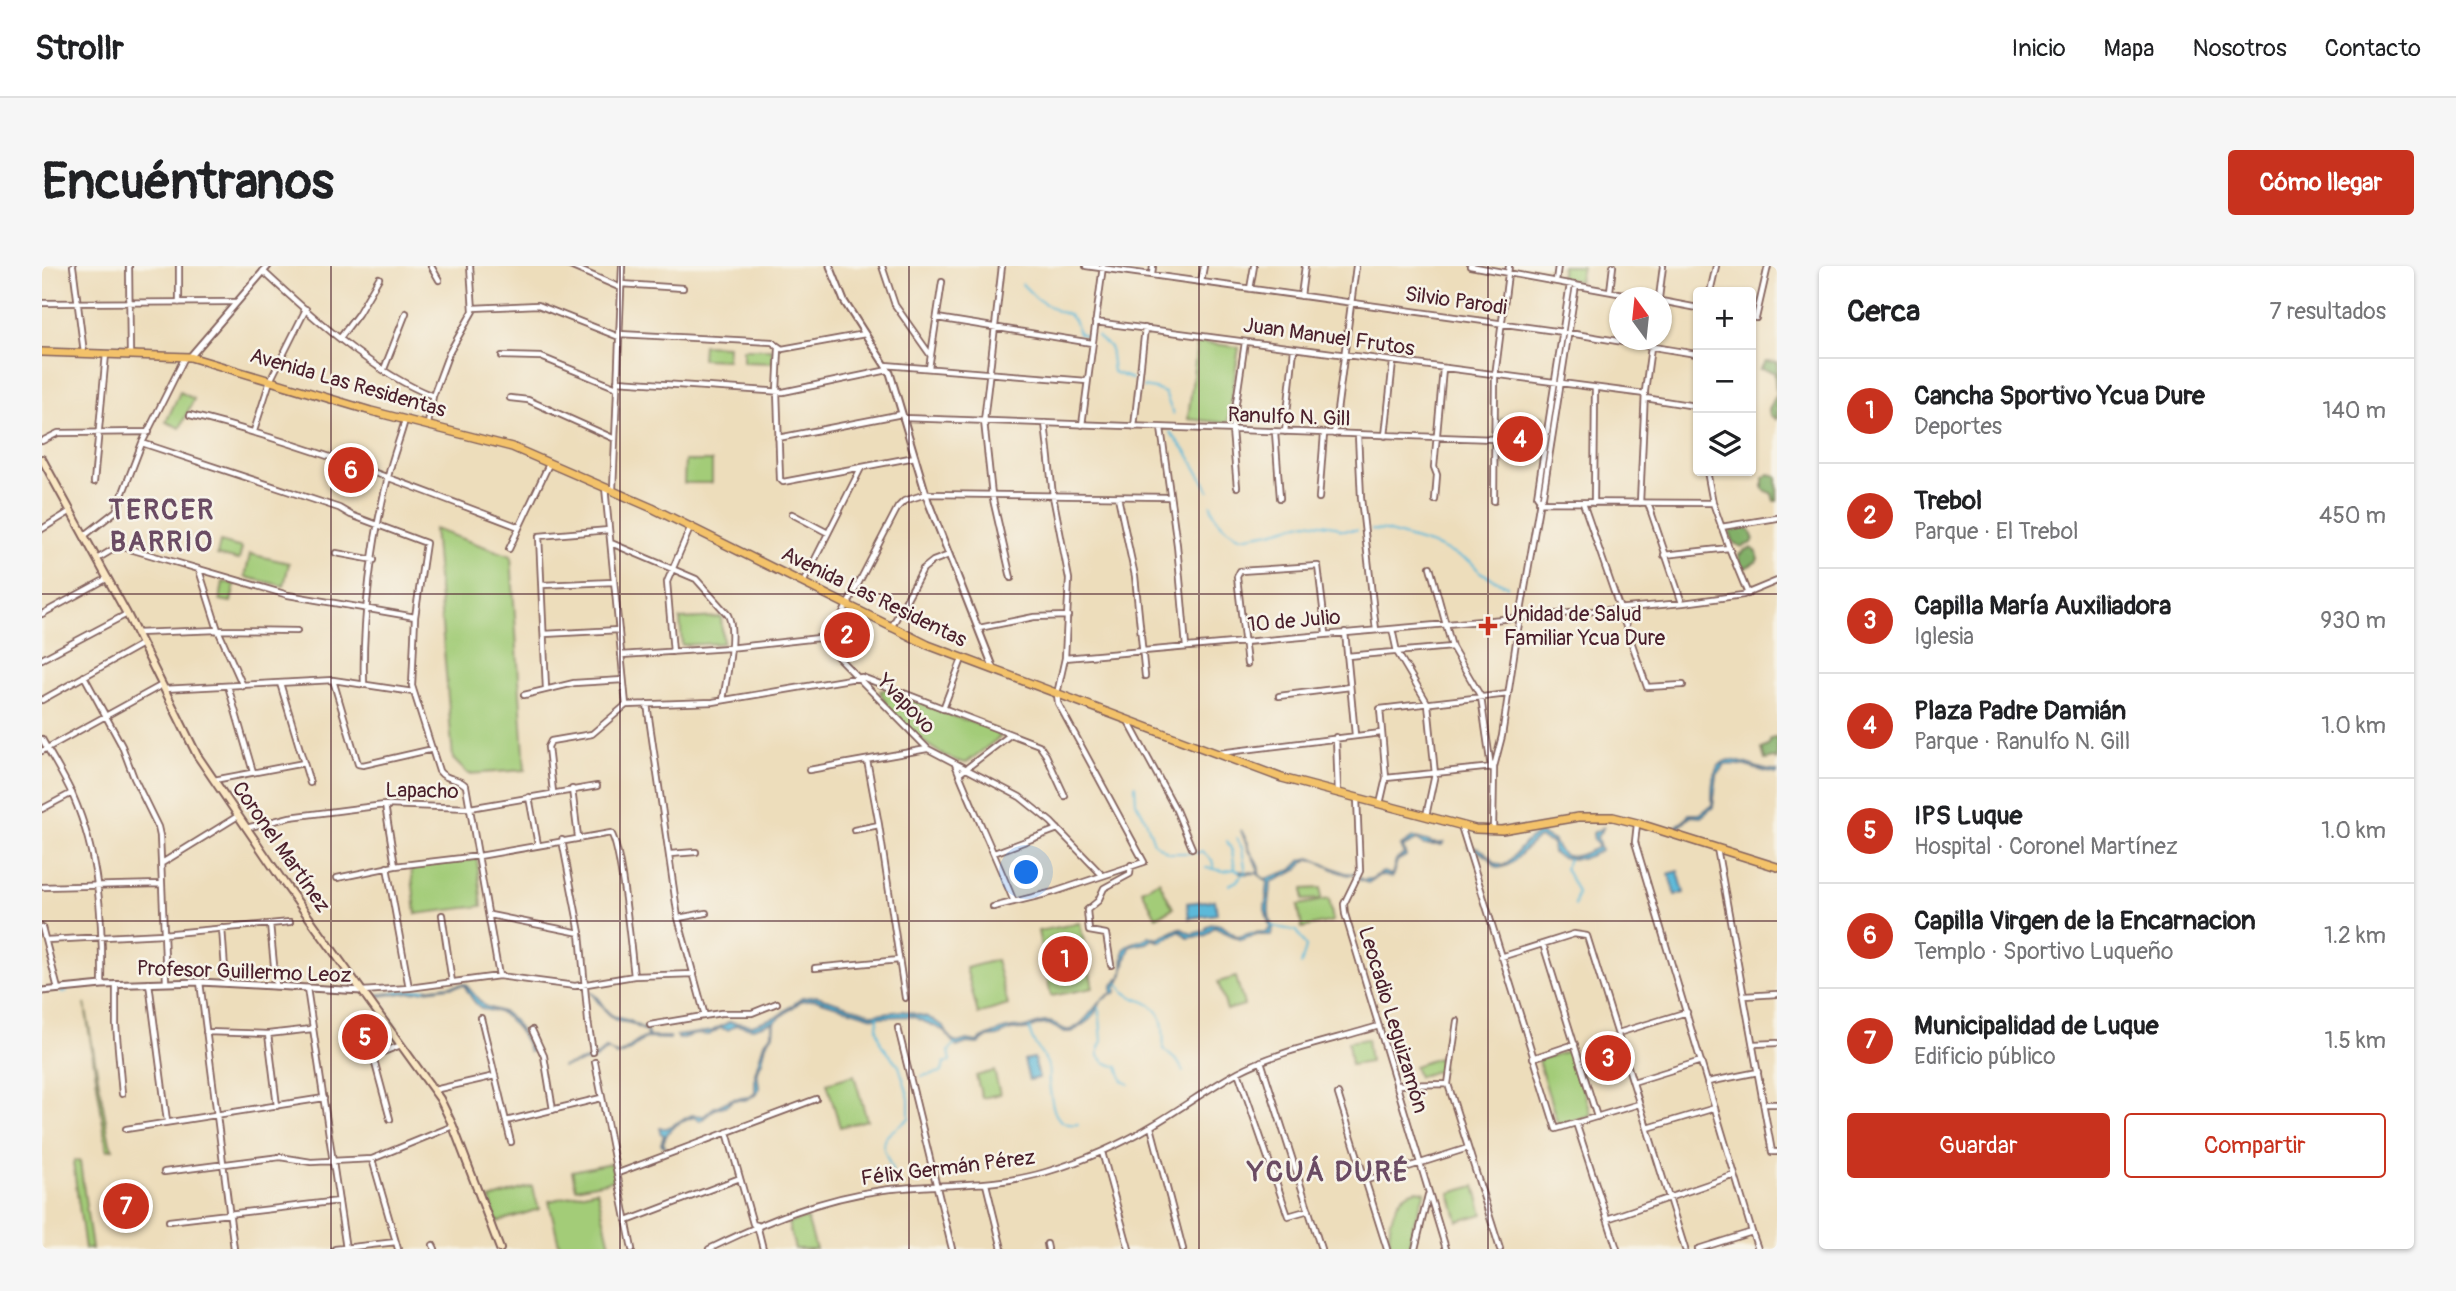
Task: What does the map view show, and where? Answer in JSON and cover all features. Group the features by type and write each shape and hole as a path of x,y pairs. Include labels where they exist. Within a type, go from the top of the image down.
{"main road":[{"name":"Avenida Las Residentas","path":"42,352 188,357 512,447 691,526 891,628 962,659 1282,778 1461,826 1493,830 1591,816 1613,817 1635,830 1666,832 1777,867"},
{"name":"Coronel Martínez","path":"42,458 127,614 184,733 213,780 434,1090 453,1126 500,1249"}],"street":[{"path":"73,266 84,353"},
{"path":"129,266 130,354"},
{"path":"179,266 179,303"},
{"path":"431,266 439,280"},
{"path":"428,424 433,396 449,353 473,310 470,266"},
{"path":"570,266 621,286 682,288"},
{"path":"622,266 609,530 625,705"},
{"path":"830,266 844,301 887,368 926,494 994,670"},
{"path":"882,266 895,305 931,356"},
{"path":"1002,266 984,421 992,495 1011,578"},
{"name":"Silvio Parodi","path":"1086,266 1609,339"},
{"path":"1152,275 1153,266"},
{"path":"1201,282 1204,266"},
{"path":"1250,289 1254,266"},
{"path":"1301,296 1305,266"},
{"path":"1334,434 1356,266"},
{"path":"1470,266 1609,291"},
{"path":"1494,501 1495,376 1509,266"},
{"path":"1556,281 1558,266"},
{"path":"1610,287 1613,266"},
{"path":"1661,287 1663,266"},
{"path":"1711,287 1716,266"},
{"path":"1756,314 1768,266"},
{"path":"1082,425 1103,267"},
{"path":"84,536 116,511 142,443 188,357 265,269 340,338 404,384 433,396"},
{"path":"340,338 379,278"},
{"path":"929,369 942,282"},
{"path":"1493,768 1502,736 1523,617 1539,501 1543,496 1573,284"},
{"path":"42,303 236,302"},
{"path":"1672,302 1693,307"},
{"path":"473,310 538,305 619,335 772,342 779,348 788,349 865,334"},
{"path":"254,431 270,381 306,309"},
{"path":"384,369 406,313"},
{"path":"937,318 1092,344"},
{"name":"Juan Manuel Frutos","path":"1095,322 1595,388 1695,406 1696,413"},
{"path":"1134,427 1145,328"},
{"path":"1237,487 1232,430 1245,342"},
{"path":"779,348 778,438 780,479 783,482 915,457"},
{"path":"1285,432 1294,349"},
{"path":"1640,503 1645,396 1651,350"},
{"name":"Silvio Parodi","path":"1672,350 1693,353"},
{"path":"94,482 106,354"},
{"path":"502,356 541,357 617,388"},
{"path":"1385,436 1393,362"},
{"path":"617,381 783,392 887,368 1087,381"},
{"path":"1435,500 1437,475 1434,467 1443,369"},
{"path":"1594,503 1595,388"},
{"path":"510,398 527,400 615,439"},
{"path":"190,415 254,431 388,477 519,527"},
{"name":"Ranulfo N. Gill","path":"778,438 902,416 1494,439"},
{"path":"364,685 366,609 378,526 388,477 405,419"},
{"path":"993,907 1054,892 1144,862 1058,703 1057,694 1065,658 1069,579 1053,496 1045,423"},
{"path":"1160,428 1177,545 1186,647"},
{"path":"42,441 58,433 149,432"},
{"path":"1275,432 1280,498"},
{"path":"1320,498 1324,434"},
{"path":"1358,435 1361,498 1376,630"},
{"path":"142,443 340,509 426,543 415,617 412,670 414,692 441,775 463,782 467,786 499,976"},
{"path":"509,549 549,463"},
{"path":"803,583 861,468"},
{"path":"1708,476 1721,527 1748,594"},
{"path":"621,654 729,648 812,637 827,644 898,507 904,501 926,494 1168,497"},
{"path":"1118,497 1135,576 1145,676"},
{"path":"1539,501 1713,503"},
{"path":"1583,503 1647,687 1683,685"},
{"path":"1648,503 1682,603"},
{"path":"42,529 71,511"},
{"path":"792,514 828,533"},
{"path":"1721,527 1777,518"},
{"path":"673,652 667,589 672,569 691,526"},
{"path":"546,689 539,537 609,530"},
{"path":"611,543 699,581 728,615 731,622 723,699"},
{"path":"97,559 117,547 123,547 288,595 415,617"},
{"path":"1664,555 1729,548"},
{"path":"336,553 374,560"},
{"path":"891,628 923,569 933,561 949,555"},
{"path":"1247,664 1237,577 1243,571 1318,566 1326,633"},
{"path":"1430,567 1452,648 1481,697 1493,768 1493,830"},
{"path":"199,569 218,629 243,686"},
{"path":"42,614 108,578"},
{"name":"10 de Julio","path":"1065,658 1682,603 1748,594 1777,581"},
{"path":"542,585 614,582"},
{"path":"42,659 127,614"},
{"path":"979,628 1034,617 1068,616"},
{"path":"136,633 218,629 297,631"},
{"path":"1392,629 1397,652 1427,704 1435,774 1426,817"},
{"path":"544,634 619,631"},
{"path":"1345,632 1355,735"},
{"path":"42,700 142,644"},
{"name":"Yvapovo","path":"827,644 928,749 1020,797 1058,829 1102,875"},
{"path":"1347,656 1452,648"},
{"path":"943,709 962,659"},
{"path":"84,676 122,746 158,827 166,982"},
{"path":"553,792 549,744 554,740 592,734 625,705 723,699 864,677 1039,745 1065,796"},
{"path":"45,750 162,687 228,687 333,680 414,692"},
{"path":"333,680 358,764 433,749"},
{"path":"524,695 584,682 623,680"},
{"path":"280,684 310,783"},
{"path":"228,687 253,772"},
{"path":"1279,696 1350,687"},
{"path":"1380,805 1386,778 1380,709 1508,694"},
{"path":"646,704 678,918 705,1016"},
{"path":"1128,721 1176,810 1192,848"},
{"path":"1217,754 1226,750 1381,733"},
{"path":"959,774 1010,735"},
{"path":"1336,737 1338,793"},
{"path":"42,739 45,750 72,793 98,884 103,937 102,985"},
{"path":"809,770 928,749"},
{"path":"867,760 905,998"},
{"path":"213,780 304,763"},
{"path":"955,764 1014,902"},
{"path":"1386,778 1493,768"},
{"name":"Lapacho","path":"246,828 290,817 385,805 470,808 597,786"},
{"path":"572,789 578,837"},
{"path":"42,809 72,793"},
{"path":"529,797 538,845"},
{"name":"Leocadio Leguizamón","path":"1357,798 1360,871 1344,909 1446,1249"},
{"path":"385,805 395,866"},
{"path":"161,863 238,816"},
{"path":"854,830 879,825"},
{"path":"1461,826 1556,1129 1639,1104"},
{"path":"994,853 1058,829"},
{"path":"1635,830 1758,1249"},
{"path":"337,877 387,867 479,856 608,832 614,835 634,976"},
{"path":"562,840 580,933 593,1052"},
{"path":"1717,848 1772,1152 1777,1152"},
{"path":"670,854 696,852"},
{"path":"1111,965 1107,936 1089,931 1087,910 1098,901 1104,888 1130,874 1131,865"},
{"path":"387,867 409,988"},
{"path":"42,887 161,884"},
{"path":"678,918 706,913"},
{"path":"442,915 452,982"},
{"path":"490,915 580,933"},
{"path":"46,940 163,934 290,922"},
{"path":"271,924 276,986"},
{"path":"42,927 58,989"},
{"path":"222,928 226,983"},
{"path":"1501,957 1574,934 1587,936 1684,1249"},
{"path":"1543,944 1597,1117"},
{"path":"815,968 899,960"},
{"path":"364,994 499,976 584,986 634,976 694,974"},
{"path":"200,982 234,1249"},
{"name":"Profesor Guillermo Leoz","path":"42,991 116,984 200,982 364,994"},
{"path":"149,983 167,1121"},
{"path":"116,984 116,1025 122,1094"},
{"path":"307,988 346,1248"},
{"path":"1745,996 1777,994"},
{"path":"650,1025 722,1013 752,1013 777,1003"},
{"path":"1618,1033 1687,1012"},
{"path":"481,1018 511,1142"},
{"path":"1457,1021 1448,1084 1500,1249"},
{"name":"Félix Germán Pérez","path":"709,1249 757,1226 842,1197 935,1185 986,1184 1047,1172 1102,1152 1151,1127 1238,1072 1261,1061 1379,1026"},
{"path":"898,1028 952,1249"},
{"path":"206,1032 268,1034 312,1029"},
{"path":"532,1030 544,1056 554,1110"},
{"path":"268,1034 277,1106"},
{"path":"1754,1044 1777,1043"},
{"path":"1533,1058 1575,1044"},
{"path":"390,1119 373,1056 401,1045"},
{"path":"1261,1061 1321,1249"},
{"path":"1633,1082 1702,1061"},
{"path":"595,1062 632,1249"},
{"path":"1238,1072 1288,1216 1309,1210"},
{"path":"1708,1082 1758,1072"},
{"path":"434,1090 495,1076"},
{"path":"1396,1085 1448,1084"},
{"path":"1338,1094 1387,1249"},
{"path":"126,1129 324,1098"},
{"path":"506,1121 601,1098"},
{"path":"618,1173 816,1099"},
{"path":"1764,1104 1777,1104"},
{"path":"1648,1128 1715,1108"},
{"path":"1576,1123 1617,1249"},
{"path":"164,1172 280,1157 311,1162 372,1159 453,1126"},
{"path":"1151,1127 1183,1249"},
{"path":"727,1132 752,1224 757,1226 763,1249"},
{"path":"1367,1180 1468,1149"},
{"path":"1102,1152 1129,1249"},
{"path":"372,1159 398,1249"},
{"path":"1607,1219 1735,1175"},
{"path":"627,1221 740,1178"},
{"path":"986,1184 1002,1249"},
{"path":"1415,1249 1428,1194"},
{"path":"169,1221 339,1200"},
{"path":"1698,1249 1752,1232"},
{"path":"335,1249 396,1242"}],"green space":[{"path":"1562,266 1582,266 1579,281 1560,278"},
{"path":"1197,342 1239,347 1228,423 1188,419"},
{"path":"703,345 728,346 727,360 702,359"},
{"path":"743,349 772,349 772,363 743,362"},
{"path":"1766,361 1777,362 1777,420 1770,415 1769,410 1776,394 1774,372 1760,369"},
{"path":"180,392 194,399 180,428 166,422"},
{"path":"1522,414 1544,417 1538,462 1498,459 1501,419 1521,420"},
{"path":"685,461 712,461 712,483 684,483"},
{"path":"1769,474 1777,476 1777,501 1763,489 1763,478"},
{"path":"1740,526 1750,530 1754,540 1741,547 1734,543 1730,533 1731,529"},
{"path":"434,529 511,556 525,770 468,774 453,759"},
{"path":"220,542 242,548 239,560 217,555"},
{"path":"1752,548 1757,552 1758,559 1743,569 1739,555"},
{"path":"250,554 289,563 284,586 245,577"},
{"path":"223,582 235,584 231,602 220,600"},
{"path":"721,617 723,643 682,645 680,619"},
{"path":"887,689 953,716 997,730 1000,737 966,763 954,760 929,745 904,724 880,691"},
{"path":"1777,737 1777,760 1765,760 1762,749 1768,746 1771,739"},
{"path":"477,859 482,906 416,914 411,867"},
{"path":"1159,881 1173,908 1156,917 1142,890"},
{"path":"1321,888 1321,899 1303,900 1303,889"},
{"path":"1329,899 1333,921 1302,928 1298,905"},
{"path":"1080,923 1093,988 1051,996 1038,931"},
{"path":"996,960 1008,1005 978,1014 966,968"},
{"path":"1236,977 1244,1005 1227,1010 1218,982"},
{"path":"85,1004 110,1144 113,1149 107,1150"},
{"path":"1367,1039 1370,1062 1351,1065 1348,1042"},
{"path":"1571,1050 1591,1115 1558,1125 1538,1060"},
{"path":"1438,1058 1442,1069 1418,1077 1414,1066"},
{"path":"994,1071 1000,1094 982,1098 976,1076"},
{"path":"854,1075 867,1120 840,1127 827,1083"},
{"path":"75,1160 80,1162 92,1249 85,1249 73,1163"},
{"path":"611,1163 615,1180 576,1188 572,1171"},
{"path":"532,1186 539,1209 497,1222 490,1199"},
{"path":"1475,1186 1483,1214 1458,1221 1450,1193"},
{"path":"597,1190 611,1249 560,1249 549,1201"},
{"path":"1410,1192 1425,1192 1412,1227 1409,1249 1391,1249 1389,1232 1397,1204"},
{"path":"807,1218 816,1249 795,1249 788,1223"}],"water":[{"path":"1729,760 1777,771 1777,774 1738,765 1724,765 1717,775 1713,807 1701,817 1691,816 1676,830 1672,829 1689,814 1700,814 1712,805 1715,772"},
{"path":"1604,827 1597,837 1601,850 1577,859 1553,853 1552,843 1539,838 1510,864 1498,868 1489,857 1469,847 1481,850 1487,854 1495,863 1503,866 1528,840 1539,833 1554,841 1562,854 1573,856 1599,847 1593,833"},
{"path":"1413,838 1443,843 1424,845 1417,840 1403,847 1406,856 1397,861 1392,877 1380,875 1368,883 1359,880 1371,879 1383,872 1392,875 1396,860 1404,854 1401,846"},
{"path":"1310,858 1345,873 1355,874 1341,873 1308,860 1298,869 1271,882 1271,935 1255,935 1241,940 1214,927 1206,935 1188,938 1180,931 1161,942 1153,939 1131,946 1116,992 1102,1000 1112,993 1112,986 1120,978 1124,950 1129,945 1149,936 1158,939 1180,928 1191,934 1205,931 1207,926 1212,924 1220,925 1239,937 1267,932 1270,928 1265,909 1268,882 1261,877 1265,879 1292,870 1302,860"},
{"path":"1678,871 1684,893 1675,895 1669,874"},
{"path":"1215,900 1217,914 1189,918 1187,903"},
{"path":"465,984 484,1006 505,1013 514,1021 533,1051 529,1052 521,1035 508,1019 498,1012 478,1006 464,985 374,995"},
{"path":"590,992 614,1017 646,1029 649,1037 670,1039 645,1038 629,1051 617,1056 611,1052 618,1055 622,1053 639,1040 647,1037 646,1031 613,1019"},
{"path":"817,996 873,1014 903,1011 927,1017 943,1026 950,1038 957,1043 967,1040 977,1042 989,1036 1004,1030 1026,1028 1042,1022 1052,1023 1069,1030 1084,1021 1102,1000 1092,1018 1072,1032 1064,1032 1049,1024 1038,1025 1027,1030 1011,1030 988,1037 978,1044 967,1043 957,1047 943,1030 912,1016 873,1017 815,999 801,1001 774,1022 773,1034 766,1044 757,1071 757,1094 745,1100 733,1100 700,1121 694,1117 678,1123 665,1137 663,1143 667,1148 661,1144 664,1135 660,1133 660,1128 667,1128 692,1115 704,1116 713,1108 732,1099 750,1097 755,1093 755,1073 764,1043 772,1033 772,1022 753,1028 736,1025 728,1030 720,1028 709,1035 696,1034 679,1039 676,1036 712,1031 729,1022 752,1025 778,1016 802,998"},
{"path":"606,1050 596,1059 561,1067 594,1058"},
{"path":"1034,1058 1039,1078 1029,1080 1024,1060"}],"waterway":[{"path":"1022,284 1037,299 1059,312 1068,314 1074,320 1079,333 1086,336"},
{"path":"1097,336 1110,347 1113,372 1132,379"},
{"path":"1143,387 1165,393 1173,414"},
{"path":"1170,432 1188,454 1209,491"},
{"path":"1211,505 1222,525 1242,537 1307,522 1335,526 1341,530 1357,530"},
{"path":"1372,530 1386,531 1436,546 1471,562 1480,572 1507,586"},
{"path":"1135,785 1136,802 1154,843 1169,853 1191,853"},
{"path":"1236,838 1242,848 1246,873"},
{"path":"1227,841 1235,869"},
{"path":"1196,853 1202,852 1212,860 1214,869 1239,871"},
{"path":"1569,859 1565,868 1577,892 1575,906"},
{"path":"1206,868 1214,869"},
{"path":"1229,885 1237,881 1243,873"},
{"path":"1271,926 1297,931 1306,947 1301,965"},
{"path":"1119,984 1127,994 1149,1004 1158,1012 1163,1026 1164,1050 1178,1062 1183,1071"},
{"path":"392,992 425,989"},
{"path":"61,992 67,991"},
{"path":"1099,1007 1102,1041 1099,1056 1104,1062 1118,1067 1123,1081 1129,1084"},
{"path":"878,1016 877,1028 881,1044 899,1066 909,1099 909,1118 890,1133 884,1142 893,1176"},
{"path":"1030,1028 1032,1038 1048,1066 1055,1112 1063,1122 1078,1124"},
{"path":"922,1076 942,1072 944,1063 951,1061 949,1051 955,1044"}],"place":[{"name":"Plaza Padre Damián","path":"1520,439"},
{"name":"Capilla Virgen de la Encarnacion","path":"351,470"},
{"name":"Unidad de Salud Familiar Ycua Dure","path":"1488,626"},
{"name":"Trebol","path":"847,635"},
{"name":"Cancha Sportivo Ycua Dure","path":"1065,959"},
{"name":"IPS Luque","path":"365,1037"},
{"name":"Capilla María Auxiliadora","path":"1608,1058"},
{"name":"Municipalidad de Luque","path":"126,1206"}],"district":[{"name":"TERCER BARRIO","path":"162,526"},
{"name":"YCUÁ DURÉ","path":"1329,1172"}]}
